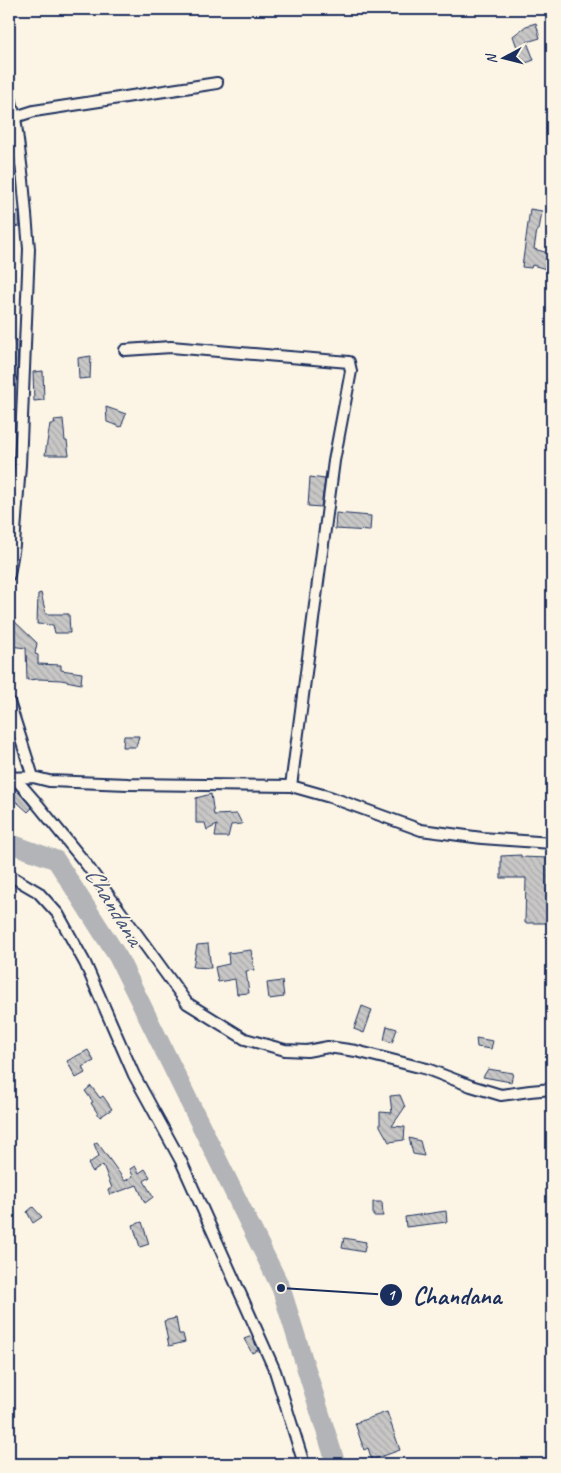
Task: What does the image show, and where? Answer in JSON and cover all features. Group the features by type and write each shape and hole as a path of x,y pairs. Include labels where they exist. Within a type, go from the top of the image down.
{"street":[{"path":"15,117 34,111 218,83"},
{"path":"9,94 15,117 29,249 20,465 14,545 9,575"},
{"path":"125,350 171,347 350,362 352,371 334,461 291,786"},
{"path":"9,702 33,776"},
{"path":"11,778 33,776 49,781 128,784 291,786 330,797 421,830 552,844"},
{"path":"11,778 34,800 86,864 187,1002 245,1039 285,1050 307,1051 328,1047 356,1051 427,1069 501,1096 530,1090 552,1089"},
{"path":"9,875 38,892 58,914 85,963 134,1075 181,1161 275,1371 304,1464"}],"building":[{"path":"536,23 540,38 527,42 534,60 523,64 513,36 526,26"},
{"path":"530,209 542,211 534,249 552,254 550,270 532,265 531,268 522,267"},
{"path":"19,211 20,226 13,227 11,212"},
{"path":"9,340 18,342 17,378 9,375 12,355 9,354"},
{"path":"91,356 90,378 79,379 78,358"},
{"path":"43,371 44,400 34,401 33,372"},
{"path":"106,407 126,414 121,427 107,422"},
{"path":"63,419 65,441 67,441 69,455 45,455 50,424 55,424 54,420"},
{"path":"310,477 325,479 321,507 308,506"},
{"path":"336,513 371,516 370,531 335,529"},
{"path":"41,593 46,614 69,614 70,633 55,633 53,625 37,624 38,594"},
{"path":"11,618 37,643 35,654 38,655 38,664 61,665 61,670 82,673 81,684 61,680 27,680 26,648 10,646"},
{"path":"124,736 139,736 136,747 123,747"},
{"path":"9,789 17,790 32,808 28,812 9,798"},
{"path":"211,794 214,815 237,814 242,824 231,825 228,837 215,837 217,825 207,830 205,823 196,823 196,798"},
{"path":"521,855 521,857 549,858 548,923 525,923 526,878 501,878 501,856"},
{"path":"208,944 211,968 193,967 197,945"},
{"path":"251,950 254,970 246,971 249,993 237,994 235,979 218,982 215,967 229,964 228,953"},
{"path":"282,981 284,997 269,999 267,983"},
{"path":"362,1006 372,1010 364,1033 354,1029"},
{"path":"387,1026 397,1029 392,1043 384,1040"},
{"path":"476,1038 493,1041 491,1049 477,1047"},
{"path":"88,1050 94,1061 82,1067 85,1073 76,1078 67,1061"},
{"path":"488,1069 513,1073 511,1082 483,1077"},
{"path":"91,1086 100,1098 103,1096 112,1109 100,1117 85,1091"},
{"path":"400,1095 405,1107 392,1126 405,1127 404,1140 389,1142 380,1126 380,1112 392,1113 390,1096"},
{"path":"409,1138 420,1141 424,1156 413,1154"},
{"path":"97,1142 125,1181 133,1176 130,1169 135,1166 139,1173 145,1169 150,1177 144,1181 153,1197 145,1203 137,1185 110,1195 108,1190 112,1188 103,1165 93,1172 88,1164 99,1156 94,1144"},
{"path":"373,1202 382,1202 383,1216 373,1216"},
{"path":"33,1207 42,1217 33,1223 27,1212"},
{"path":"446,1211 447,1222 406,1227 405,1217"},
{"path":"142,1222 149,1244 140,1247 133,1225"},
{"path":"344,1238 366,1242 364,1252 342,1248"},
{"path":"176,1318 179,1334 183,1334 185,1342 169,1346 164,1321"},
{"path":"252,1336 258,1350 252,1353 244,1339"},
{"path":"387,1412 400,1450 372,1460 368,1448 364,1450 355,1423"}],"waterway":[{"name":"Chandana","path":"9,843 56,860 118,957 281,1288 336,1464"}],"place":[{"name":"Chandana","path":"281,1288"}]}
